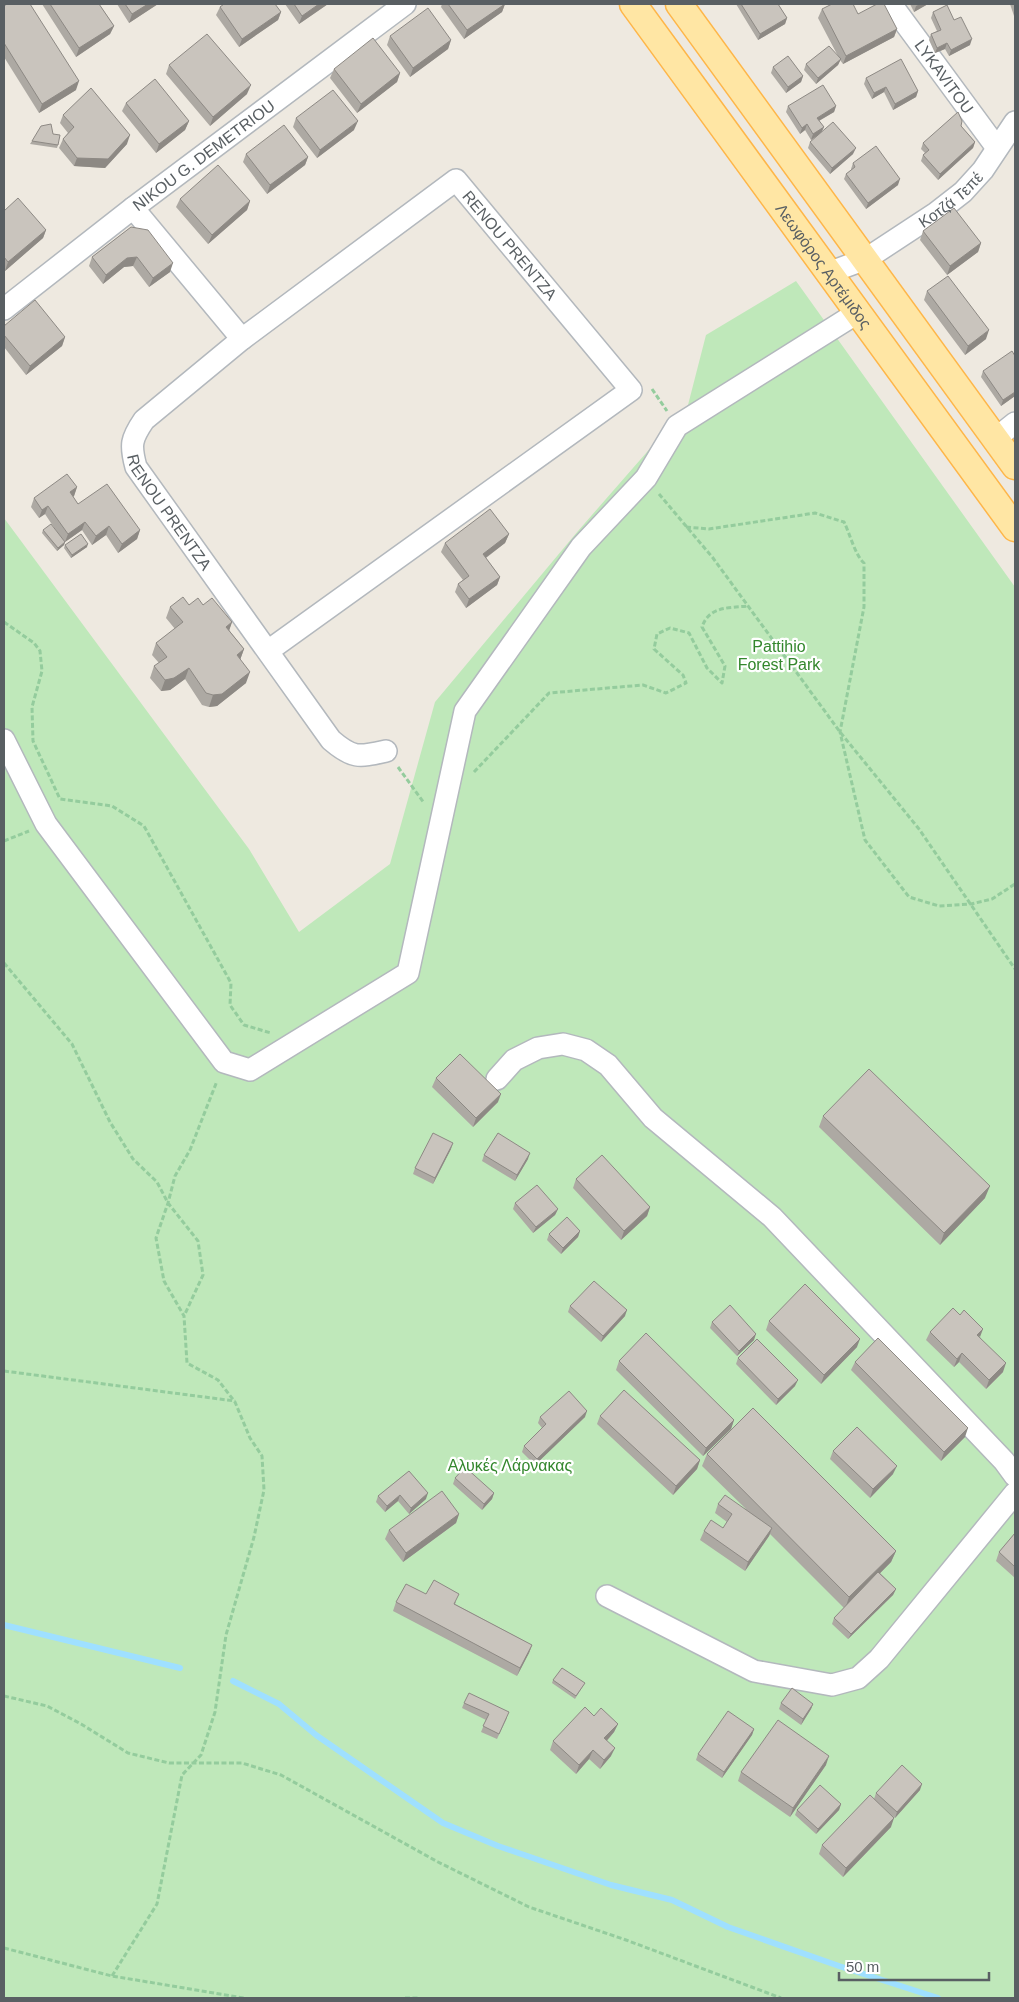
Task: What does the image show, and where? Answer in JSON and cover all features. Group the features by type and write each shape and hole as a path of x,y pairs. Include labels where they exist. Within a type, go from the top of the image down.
{"main road":[{"name":"Λεωφόρος Αρτέμιδος","path":"633,4 1015,528"},
{"path":"680,4 1015,466"}],"street":[{"name":"NIKOU G. DEMETRIOU","path":"4,309 133,208 405,4"},
{"name":"LYKAVITOU","path":"891,4 997,148"},
{"name":"Κοτζά Τεπέ","path":"828,273 866,259 936,213 963,192 983,170 1015,122"},
{"name":"RENOU PRENTZA","path":"386,751 364,756 346,753 331,740 136,468 132,451 132,437 144,420 242,339 456,180 631,390"},
{"path":"133,208 242,339"},
{"path":"4,740 46,824 224,1062 250,1070 408,973 465,711 581,547 646,478 677,426 857,313"},
{"path":"268,651 631,390"},
{"path":"995,439 1015,423"},
{"path":"497,1079 514,1060 538,1048 563,1044 586,1050 608,1066 653,1118 772,1218 1011,1465"},
{"path":"607,1596 754,1670 832,1684 858,1678 880,1659 1015,1493"}],"path":[{"path":"631,390 652,389 677,426"},
{"path":"646,478 712,558 840,732 919,828 1015,969"},
{"path":"686,527 709,529 815,513 844,522 853,540 858,557 864,563 865,578 864,607 840,732 865,840 909,897 939,906 971,904 992,900 1015,884"},
{"path":"473,772 549,693 643,685 666,693 686,683 682,675 654,649 657,634 670,628 689,633 708,668 722,682 725,666 702,627 705,618 717,609 748,606"},
{"path":"4,622 34,643 40,651 42,671 32,707 33,741 60,799 112,806 144,826 230,984 230,1005 244,1025 271,1031 279,1052"},
{"path":"386,751 440,825"},
{"path":"4,841 46,824"},
{"path":"4,963 72,1044 110,1122 133,1159 157,1182 168,1203 198,1241 203,1276 184,1316"},
{"path":"112,1976 157,1904 182,1775 201,1755 215,1712 226,1635 254,1536 264,1490 262,1456 250,1438 235,1402 218,1380 187,1363 184,1316 164,1281 156,1238 175,1176 190,1150 224,1062"},
{"path":"4,1371 235,1402"},
{"path":"4,1696 47,1706 128,1753 169,1763 242,1764 281,1775 438,1862 529,1907 626,1940 781,1998"},
{"path":"4,1948 112,1976 244,1998"},
{"path":"405,1998 418,1998"}],"green space":[{"name":"Αλυκές Λάρνακας","path":"796,281 1015,587 1015,1998 4,1998 4,518 249,849 299,932 390,864 435,702 578,531 688,405 706,335"}],"building":[{"path":"7,4 30,4 79,81 42,104 4,43 4,6"},
{"path":"50,4 99,4 114,26 79,48"},
{"path":"125,4 148,4 132,14"},
{"path":"224,4 275,4 281,12 242,39 220,7"},
{"path":"294,4 319,4 302,16"},
{"path":"448,4 505,4 467,30"},
{"path":"741,4 778,4 787,18 760,34"},
{"path":"832,4 853,4 858,14 877,4 884,4 897,29 846,56 822,9"},
{"path":"947,5 954,20 961,17 972,39 951,50 947,43 937,48 931,34 941,30 933,12"},
{"path":"428,8 451,40 413,68 390,36"},
{"path":"207,34 251,85 213,117 169,65"},
{"path":"373,38 400,73 361,104 334,69"},
{"path":"829,46 841,59 818,78 806,64"},
{"path":"788,56 803,76 788,87 773,67"},
{"path":"901,59 918,91 895,104 886,87 874,93 866,78"},
{"path":"155,79 189,121 159,144 126,103"},
{"path":"823,85 836,106 817,118 824,127 813,134 807,124 802,128 788,106"},
{"path":"91,88 130,135 108,159 77,158 63,139 74,127 63,115"},
{"path":"333,90 358,121 320,150 296,118"},
{"path":"958,112 962,121 961,126 975,142 940,174 923,155 929,150 923,143"},
{"path":"833,122 856,148 832,168 810,142"},
{"path":"51,124 53,134 60,135 58,145 32,141 41,126"},
{"path":"284,125 308,157 270,185 246,154"},
{"path":"876,146 900,179 868,203 846,174 855,167 853,163"},
{"path":"218,165 250,201 212,235 180,199"},
{"path":"18,198 46,230 8,262 4,257 4,211"},
{"path":"954,208 981,243 950,266 923,231"},
{"path":"131,227 148,230 173,263 153,278 137,257 127,258 106,275 92,257"},
{"path":"948,276 989,330 968,346 927,291"},
{"path":"35,300 65,337 30,366 4,335 4,326"},
{"path":"1012,351 1015,356 1015,392 1003,400 983,371"},
{"path":"67,474 77,487 70,492 78,504 107,484 140,530 122,544 109,526 96,536 85,522 68,534 48,506 42,510 34,498"},
{"path":"490,509 509,534 483,554 500,577 469,599 458,584 469,576 445,543"},
{"path":"51,524 65,542 58,548 43,530"},
{"path":"81,534 88,544 72,555 65,545"},
{"path":"183,597 189,605 198,598 203,605 212,598 232,622 226,627 244,649 237,655 250,672 222,694 213,695 206,693 189,668 174,678 165,680 154,666 167,657 156,643 183,622 170,607"},
{"path":"460,1054 501,1094 476,1118 436,1078"},
{"path":"869,1069 990,1186 944,1233 823,1116"},
{"path":"433,1133 453,1143 435,1178 415,1168"},
{"path":"498,1133 530,1153 517,1175 484,1155"},
{"path":"602,1155 650,1207 624,1231 576,1179"},
{"path":"537,1185 558,1209 536,1227 515,1203"},
{"path":"567,1217 580,1231 563,1248 549,1234"},
{"path":"594,1281 627,1310 603,1336 570,1306"},
{"path":"805,1284 860,1339 824,1375 769,1321"},
{"path":"730,1305 756,1334 739,1351 712,1322"},
{"path":"953,1308 960,1315 964,1310 983,1329 977,1335 1006,1363 989,1380 962,1353 957,1359 930,1332"},
{"path":"646,1333 734,1420 706,1448 619,1361"},
{"path":"878,1338 968,1428 944,1452 855,1362"},
{"path":"757,1339 798,1380 778,1399 738,1358"},
{"path":"624,1390 700,1460 676,1486 600,1416"},
{"path":"569,1391 587,1411 537,1459 524,1446 546,1424 540,1417"},
{"path":"753,1408 896,1551 849,1597 707,1454"},
{"path":"857,1427 897,1466 873,1489 833,1451"},
{"path":"465,1467 494,1493 484,1504 455,1478"},
{"path":"409,1471 428,1493 411,1508 400,1495 387,1506 378,1496"},
{"path":"442,1491 459,1514 406,1553 389,1530"},
{"path":"725,1495 772,1528 748,1562 704,1531 711,1520 723,1528 732,1514 718,1504"},
{"path":"1015,1533 1015,1567 999,1552"},
{"path":"878,1572 896,1589 851,1634 834,1618"},
{"path":"434,1580 459,1594 454,1604 532,1645 520,1668 396,1602 406,1584 426,1594"},
{"path":"562,1668 585,1683 576,1696 553,1680"},
{"path":"792,1688 813,1704 803,1719 781,1703"},
{"path":"469,1693 509,1712 499,1734 483,1726 489,1714 464,1703"},
{"path":"585,1707 594,1716 601,1708 618,1724 604,1738 615,1748 604,1760 593,1750 579,1765 553,1741"},
{"path":"728,1711 754,1729 724,1772 698,1754"},
{"path":"778,1720 829,1756 793,1808 741,1772"},
{"path":"902,1765 922,1784 897,1812 876,1793"},
{"path":"820,1785 841,1804 818,1829 797,1810"},
{"path":"870,1795 894,1818 846,1868 822,1845"}],"waterway":[{"path":"4,1625 180,1668"},
{"path":"233,1681 279,1704 316,1735 443,1823 498,1846 611,1885 672,1900 728,1927 938,1998"}],"park label":[{"name":"Pattihio Forest Park","path":"779,655"}]}
